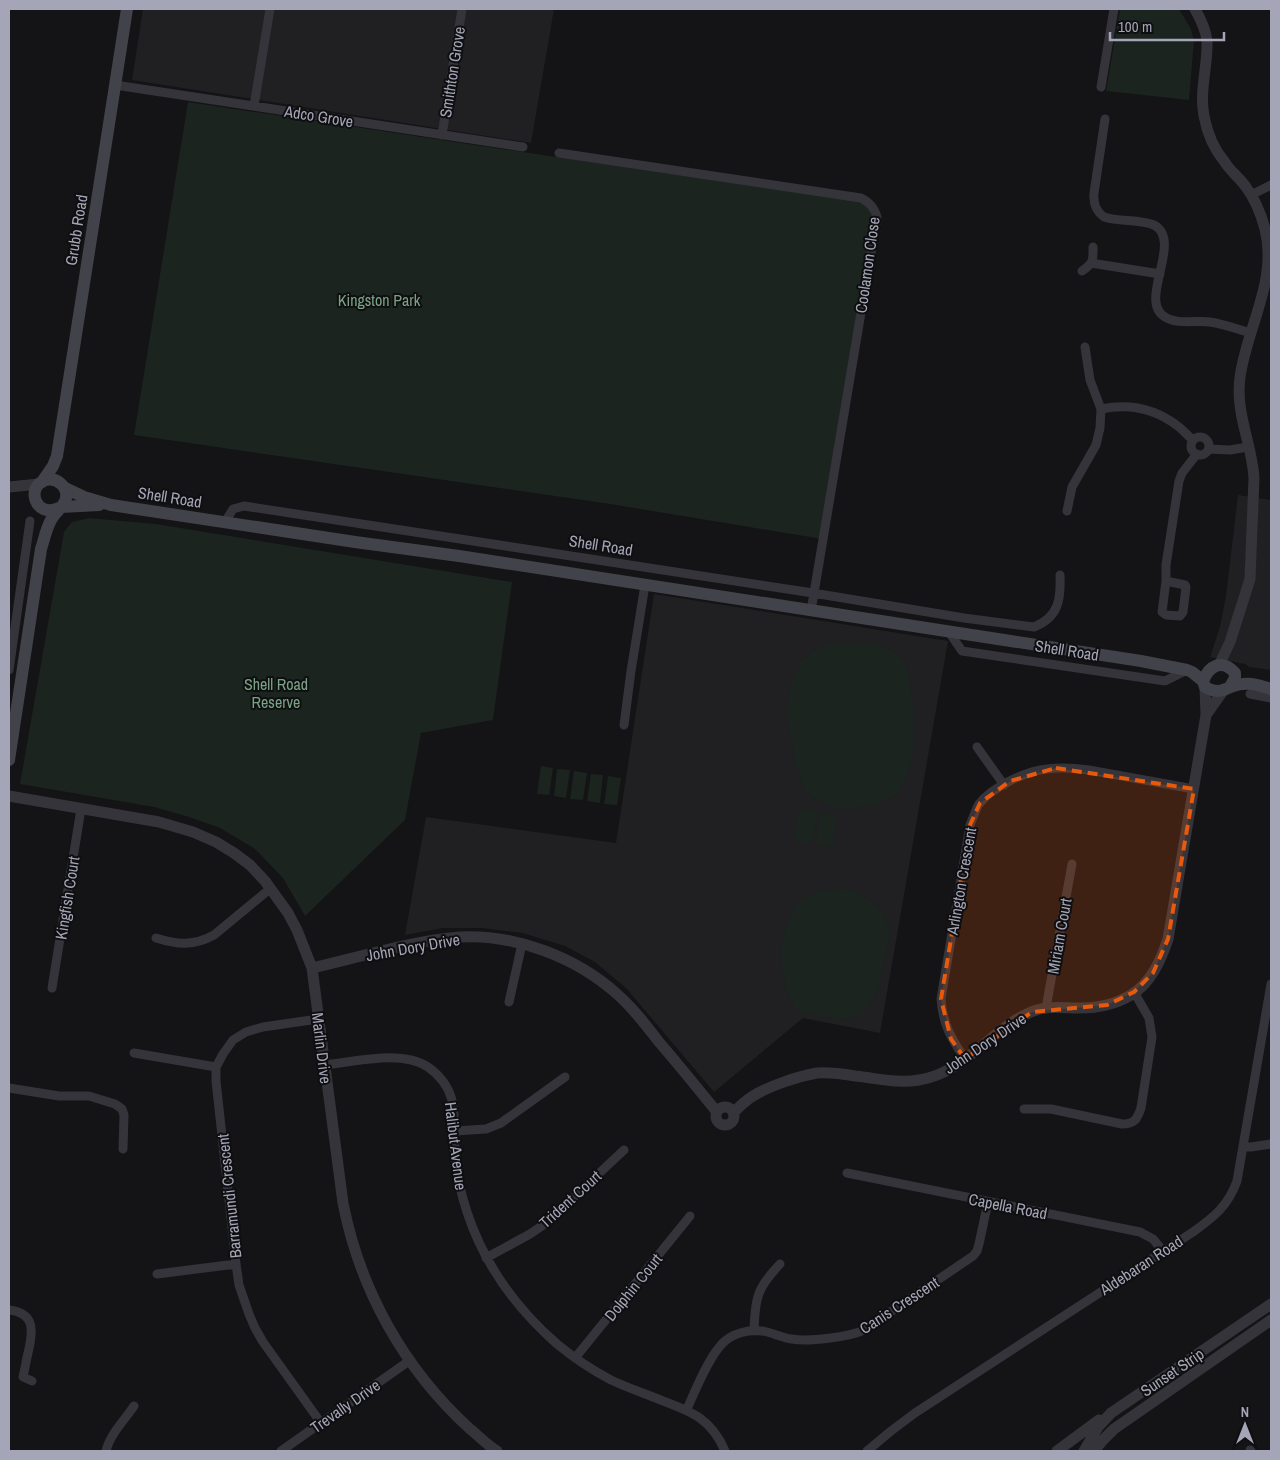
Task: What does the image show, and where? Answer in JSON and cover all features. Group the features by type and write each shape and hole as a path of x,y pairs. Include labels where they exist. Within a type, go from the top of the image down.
{"main road":[{"name":"Grubb Road","path":"41,483 53,466 57,456 127,9"},
{"name":"Grubb Road","path":"57,456 63,486"},
{"path":"9,760 12,725 41,550 50,523 66,498 63,486 52,480 41,483 35,492 41,550"},
{"name":"Shell Road","path":"63,486 84,497 111,505 459,556 1141,661 1187,670 1192,672 1204,684"},
{"path":"37,504 44,510 49,511 60,508"},
{"name":"Shell Road","path":"60,508 111,505"},
{"name":"Shell Road","path":"1141,661 1181,662 1215,667"},
{"path":"1269,694 1251,684 1242,684 1214,692 1204,684 1206,674 1215,667 1226,666 1239,675 1271,680"},
{"path":"1227,689 1235,678 1234,671"}],"street":[{"path":"254,106 270,9"},
{"name":"Smithton Grove","path":"442,134 462,9"},
{"path":"1101,88 1114,9"},
{"path":"1195,9 1204,28 1207,40 1202,86 1203,114 1206,126 1224,162 1245,186 1260,213 1269,254 1266,297 1251,333 1240,377 1241,418 1253,465 1254,478 1250,579 1230,642 1215,667"},
{"name":"Adco Grove","path":"115,85 523,147"},
{"path":"1105,120 1094,205 1104,217 1145,223 1158,228 1164,238 1156,303 1160,314 1165,318 1178,321 1212,322 1251,333"},
{"name":"Coolamon Close","path":"559,153 861,198 872,205 877,217 811,611"},
{"path":"1251,195 1271,184"},
{"path":"1092,263 1093,246"},
{"path":"1082,271 1092,263 1160,274"},
{"path":"1067,511 1072,487 1099,437 1101,409 1090,380 1085,346"},
{"path":"1101,409 1110,407 1142,407 1171,422 1194,440"},
{"path":"1194,440 1200,437 1206,439 1209,448"},
{"path":"1194,440 1192,449 1196,454"},
{"path":"1209,448 1230,450 1248,446"},
{"path":"1166,581 1166,565 1179,481 1182,473 1196,454 1204,453 1209,448"},
{"path":"9,488 41,483"},
{"path":"9,488 24,494 37,504"},
{"name":"Shell Road","path":"225,522 233,509 244,506 964,618 1034,627 1043,624 1057,608 1061,594 1060,575"},
{"path":"9,670 14,604 30,521"},
{"path":"624,725 645,585"},
{"path":"955,632 964,618"},
{"name":"Shell Road","path":"955,632 962,651 1165,682 1187,670"},
{"path":"1230,642 1234,671"},
{"name":"John Dory Drive","path":"312,968 419,943 462,937 483,938 541,949 565,959 601,980 618,994 717,1112 724,1108 729,1109 733,1113 753,1095 795,1078 818,1073 836,1073 895,1081 919,1080 942,1073 965,1059 1015,1020 1046,1008 1083,1008 1107,1005 1134,992 1153,973 1168,939 1206,715 1204,684"},
{"name":"John Dory Drive","path":"1206,715 1227,689"},
{"path":"1250,694 1269,694"},
{"path":"977,747 1004,785"},
{"name":"Arlington Crescent","path":"965,1059 951,1039 945,1026 941,999 972,819 980,803 997,788 1044,769 1072,768 1194,789"},
{"name":"Marlin Drive","path":"9,796 159,822 193,832 216,842 234,853 250,865 271,888 297,930 312,968 338,1172 348,1232 360,1265 381,1316 409,1361 430,1388 457,1416 496,1451"},
{"name":"Kingfish Court","path":"52,988 81,809"},
{"name":"Miriam Court","path":"1046,1008 1072,864"},
{"path":"156,938 182,944 204,940 271,888"},
{"path":"509,1002 522,944"},
{"name":"Aldebaran Road","path":"867,1451 914,1414 1205,1223 1226,1204 1233,1193 1237,1181 1271,984"},
{"path":"1024,1109 1051,1109 1122,1124 1133,1122 1137,1118 1141,1108 1152,1037 1149,1018 1134,992"},
{"path":"134,1053 216,1067 234,1040 246,1032 263,1026 318,1019"},
{"name":"Halibut Avenue","path":"324,1065 402,1058 415,1060 438,1076 446,1086 454,1110 457,1170 473,1231 498,1278 524,1312 575,1358 611,1380 696,1414 713,1429 725,1451"},
{"name":"Barramundi Crescent","path":"216,1067 236,1264 241,1293 255,1328 263,1342 320,1423"},
{"path":"455,1131 486,1129 501,1123 565,1077"},
{"path":"9,1088 59,1096 89,1096 115,1104 122,1109 124,1115 123,1149"},
{"path":"1243,1146 1251,1148 1271,1144"},
{"name":"Trident Court","path":"486,1258 546,1223 624,1150"},
{"name":"Capella Road","path":"847,1174 1140,1232 1153,1239 1163,1251"},
{"name":"Canis Crescent","path":"687,1409 714,1355 721,1344 730,1337 754,1331 768,1332 799,1340 851,1336 864,1330 973,1256 979,1244 988,1202"},
{"name":"Dolphin Court","path":"575,1358 690,1216"},
{"path":"157,1274 236,1264"},
{"path":"754,1331 755,1304 759,1293 770,1274 780,1264"},
{"name":"Sunset Strip","path":"1084,1451 1095,1431 1112,1413 1271,1304"},
{"path":"9,1310 26,1316 31,1324 32,1337 23,1377 32,1381"},
{"name":"Sunset Strip","path":"1094,1451 1114,1429 1271,1320"},
{"name":"Trevally Drive","path":"282,1451 409,1361"},
{"path":"106,1451 111,1437 134,1406"},
{"path":"1056,1451 1112,1413"}],"highlighted area":[{"path":"1056,768 1194,789 1168,939 1153,973 1134,992 1107,1005 1032,1012 965,1059 951,1039 941,999 970,825 980,803 1010,781"}],"shaded area":[{"path":"143,9 554,9 531,143 132,80"},
{"path":"1238,495 1271,500 1271,670 1249,667 1245,664 1210,657 1220,627 1226,596"},
{"path":"654,594 948,641 880,1033 803,1018 714,1092 626,988 595,962 565,946 523,933 482,928 443,928 405,935 426,817 616,843"}],"green space":[{"path":"1120,9 1179,9 1191,29 1194,41 1189,100 1106,91"},
{"name":"Kingston Park","path":"188,102 663,173 861,198 877,217 822,539 610,504 134,435"},
{"name":"Shell Road Reserve","path":"89,518 156,524 512,582 493,720 421,733 405,820 305,916 283,878 255,849 220,828 154,807 20,784 64,532 72,522"},
{"path":"835,643 876,644 893,650 904,660 914,706 913,752 907,774 898,794 876,804 856,808 836,808 816,799 805,790 795,762 787,712 790,689 800,662 818,648"},
{"path":"541,766 553,768 549,795 537,794"},
{"path":"557,769 570,770 566,798 554,796"},
{"path":"574,771 587,773 583,800 570,799"},
{"path":"591,774 603,775 600,803 587,801"},
{"path":"608,776 621,778 617,805 604,804"},
{"path":"799,809 817,812 812,844 794,841"},
{"path":"820,813 837,815 832,847 816,845"},
{"path":"827,890 850,890 862,895 879,909 889,928 887,950 874,997 864,1013 853,1018 828,1018 796,1010 786,989 781,961 782,941 788,921 797,904 815,893"}]}
